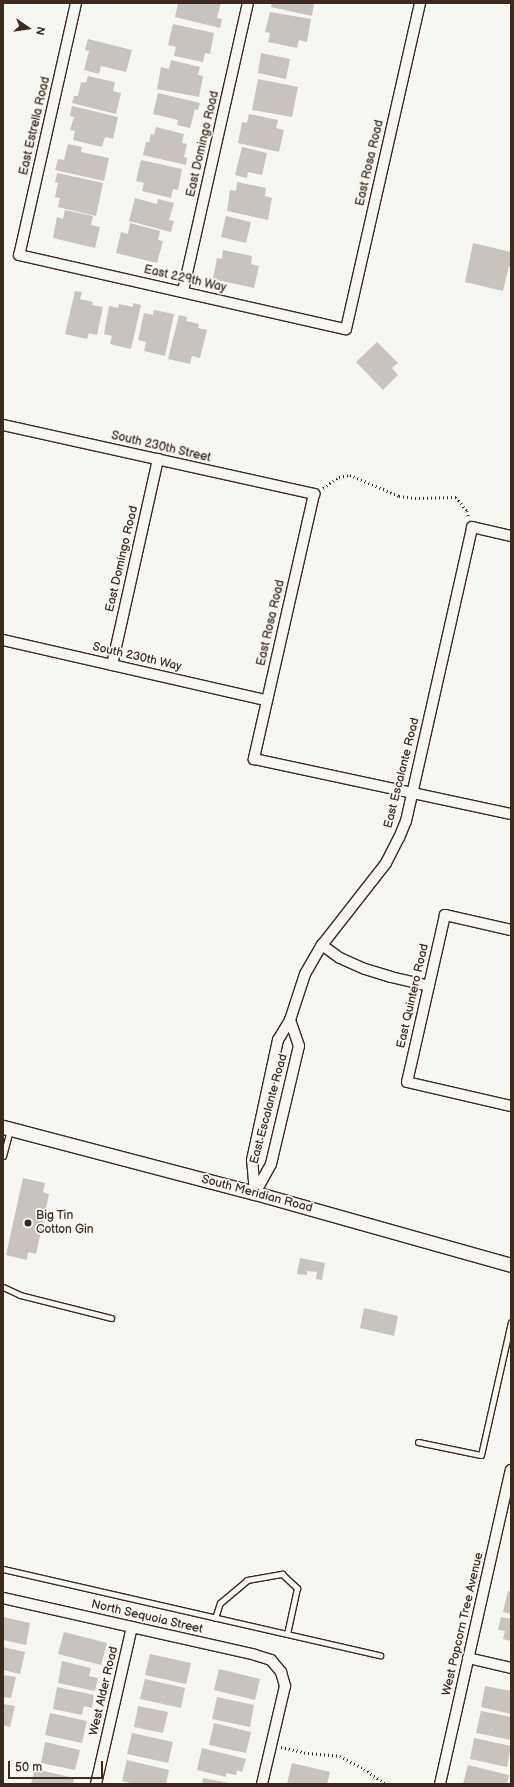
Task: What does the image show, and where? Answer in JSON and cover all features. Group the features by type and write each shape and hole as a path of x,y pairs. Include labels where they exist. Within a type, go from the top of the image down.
{"street":[{"name":"East Estrella Road","path":"19,255 76,3"},
{"name":"East Domingo Road","path":"183,291 248,3"},
{"name":"East Rosa Road","path":"346,328 420,3"},
{"name":"East 229th Way","path":"19,255 346,328"},
{"name":"South 230th Street","path":"3,425 314,494"},
{"name":"East Domingo Road","path":"112,665 158,459"},
{"name":"East Rosa Road","path":"314,494 266,700 254,759 412,792"},
{"path":"472,528 511,536"},
{"name":"East Escalante Road","path":"255,1193 252,1160 278,1040 290,1020 305,974 322,945 386,863 404,826 472,528"},
{"name":"South 230th Way","path":"3,640 266,700"},
{"path":"412,792 511,814"},
{"name":"East Quintero Road","path":"511,930 445,915 407,1082 511,1106"},
{"path":"322,945 340,958 365,969 391,978 429,986"},
{"name":"East Escalante Road","path":"255,1193 271,1164 299,1046 290,1020"},
{"name":"South Meridian Road","path":"7,1128 255,1193 511,1264"},
{"name":"West Popcorn Tree Avenue","path":"440,1784 511,1470"},
{"name":"North Sequoia Street","path":"3,1598 255,1654 271,1660 281,1672 285,1686 271,1744"},
{"name":"West Alder Road","path":"96,1784 132,1627"},
{"path":"468,1658 511,1668"},
{"path":"262,1784 271,1744"}],"lane":[{"path":"3,1156 7,1128"},
{"path":"3,1287 20,1295 111,1318"},
{"path":"418,1442 481,1456 511,1322"},
{"path":"3,1569 380,1655"},
{"path":"215,1618 220,1603 247,1580 282,1574 296,1588 287,1634"}],"path":[{"path":"314,494 338,477 350,475 399,496 415,498 456,497 467,510 472,528"},
{"path":"271,1744 308,1754 340,1756 364,1768 386,1784"}],"building":[{"path":"178,3 221,3 217,18 222,19 220,28 175,17"},
{"path":"272,3 314,3 312,16 271,7"},
{"path":"270,12 311,19 307,42 299,40 297,48 268,42 270,33 265,32"},
{"path":"173,24 214,33 210,54 205,53 203,62 174,56 176,47 168,45"},
{"path":"88,39 132,50 126,72 101,66 99,74 84,70 89,51 85,50"},
{"path":"261,53 290,59 286,79 258,73"},
{"path":"171,60 200,67 198,75 203,76 199,97 157,89 161,67 169,69"},
{"path":"88,76 115,82 113,91 121,93 116,114 72,103 74,96 78,96 81,82 86,83"},
{"path":"258,79 298,87 292,117 252,110"},
{"path":"158,93 200,103 198,110 195,109 190,128 177,125 178,120 153,114"},
{"path":"72,106 118,117 113,139 105,137 102,147 73,140 75,131 70,130 74,117 70,116"},
{"path":"249,114 278,120 276,128 284,130 279,152 238,143 242,122 247,123"},
{"path":"156,127 184,134 182,143 187,144 184,157 187,158 186,165 143,155 146,142 149,142 151,134 154,135"},
{"path":"68,144 82,147 81,152 109,158 104,181 55,170 58,159 64,160"},
{"path":"242,147 267,153 262,175 248,172 247,178 235,175"},
{"path":"141,160 182,169 178,190 173,189 171,198 142,191 144,183 136,181"},
{"path":"57,173 103,183 96,216 58,207 60,198 55,197 58,183 55,182"},
{"path":"237,182 266,188 265,196 272,198 268,220 227,211 230,190 236,191"},
{"path":"135,198 157,204 158,199 174,203 169,220 174,221 171,232 129,221"},
{"path":"65,210 93,216 91,225 100,227 95,248 53,238 57,217 63,219"},
{"path":"226,216 251,222 246,243 221,237"},
{"path":"130,223 160,231 158,240 163,241 157,263 116,253 121,232 128,234"},
{"path":"473,243 511,252 511,267 509,266 503,291 465,282"},
{"path":"223,250 252,256 251,264 259,266 254,288 213,279 217,258 222,259"},
{"path":"75,291 82,292 80,299 93,302 92,305 103,307 97,335 89,333 87,339 65,334"},
{"path":"133,303 141,305 131,349 110,344 112,336 104,334 109,306 118,308 119,304 133,307"},
{"path":"154,310 174,314 165,356 144,351 146,342 138,340 144,313 153,315"},
{"path":"179,315 187,317 186,321 199,324 198,328 207,330 200,358 192,356 190,364 168,359"},
{"path":"377,342 398,363 392,368 398,375 383,390 356,362"},
{"name":"Big Tin Cotton Gin","path":"23,1178 45,1183 43,1192 49,1194 36,1254 28,1252 27,1260 6,1255"},
{"path":"300,1258 325,1263 322,1280 316,1279 317,1272 307,1271 307,1275 297,1274"},
{"path":"364,1308 398,1316 394,1336 360,1328"},
{"path":"508,1591 511,1592 511,1614 503,1612"},
{"path":"3,1617 30,1623 26,1645 3,1640"},
{"path":"501,1617 511,1619 511,1641 503,1639 505,1631 498,1630"},
{"path":"64,1632 107,1643 101,1665 58,1654"},
{"path":"3,1647 25,1652 20,1674 3,1670"},
{"path":"150,1654 191,1663 186,1684 145,1675"},
{"path":"62,1661 91,1668 89,1676 98,1678 95,1691 58,1683"},
{"path":"219,1669 260,1679 255,1700 214,1690"},
{"path":"3,1675 16,1677 11,1698 3,1697"},
{"path":"145,1679 185,1688 181,1708 140,1699"},
{"path":"485,1686 511,1691 511,1714 481,1707"},
{"path":"57,1687 94,1695 92,1708 84,1706 82,1715 53,1709"},
{"path":"217,1697 254,1705 250,1727 212,1719"},
{"path":"3,1704 15,1706 10,1727 3,1725"},
{"path":"138,1706 168,1712 163,1733 134,1727"},
{"path":"481,1711 511,1717 511,1740 476,1733"},
{"path":"50,1713 87,1721 82,1743 45,1735"},
{"path":"214,1723 251,1732 246,1753 209,1745"},
{"path":"132,1733 173,1742 168,1763 127,1754"},
{"path":"474,1738 511,1746 507,1767 470,1759"},
{"path":"45,1742 80,1750 75,1770 41,1763"},
{"path":"202,1748 246,1759 242,1772 237,1770 236,1775 226,1773 226,1777 197,1770"},
{"path":"127,1760 169,1770 166,1784 135,1784 122,1781"},
{"path":"292,1763 330,1772 327,1784 287,1784"},
{"path":"468,1765 509,1775 507,1784 463,1784"},
{"path":"35,1769 74,1778 73,1784 31,1784"},
{"path":"203,1778 229,1783 229,1784 202,1784"}],"place":[{"name":"Big Tin Cotton Gin","path":"28,1223"}]}
